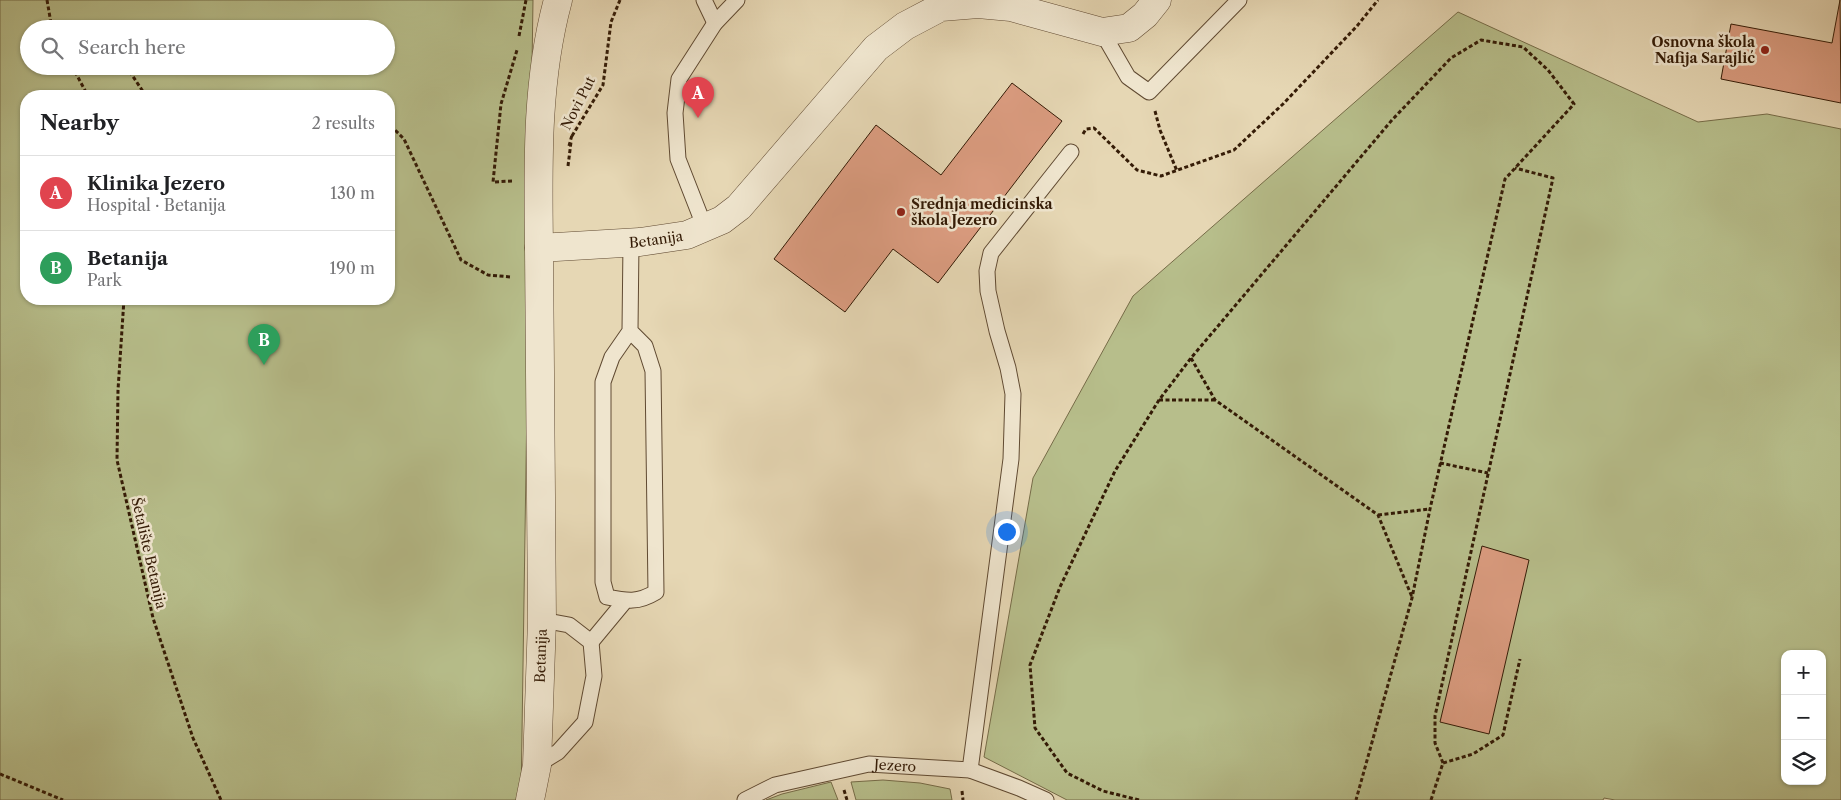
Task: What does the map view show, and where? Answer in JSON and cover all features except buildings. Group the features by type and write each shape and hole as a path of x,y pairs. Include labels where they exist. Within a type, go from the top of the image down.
{"street":[{"path":"539,248 539,119 552,23 558,0"},
{"name":"Betanija","path":"530,800 537,765 542,620 539,248 631,242 687,235 722,220 739,207 876,48 905,26 941,6 1014,3 1102,32 1129,28 1145,15 1157,0"}],"lane":[{"path":"704,0 715,23"},
{"path":"705,228 678,160 675,113 679,79 715,23 737,0"},
{"path":"1102,32 1128,77 1149,92 1239,0"},
{"path":"970,770 1011,459 1013,420 1013,394 988,290 987,272 991,253 1071,152"},
{"path":"630,331 645,346 653,371 656,592 644,599 625,601 607,597 603,582 603,382 612,357 630,331 631,242"},
{"path":"537,765 558,752 585,722 594,676 591,642 625,601"},
{"path":"542,620 568,625 591,642"},
{"name":"Jezero","path":"745,800 775,785 868,764 970,770 1046,800"}],"path":[{"path":"47,0 50,20"},
{"name":"Novi Put","path":"568,172 572,135 603,85 611,22 620,0"},
{"path":"1071,152 1086,128 1094,128 1137,170 1161,176 1234,150 1283,104 1357,26 1378,0"},
{"path":"1139,800 1103,791 1067,774 1036,728 1030,665 1060,587 1115,471 1159,400 1191,358 1392,120 1451,58 1481,40 1523,47 1548,70 1574,104 1505,179 1440,463 1412,598 1356,800"},
{"path":"77,75 85,90"},
{"path":"132,75 142,90"},
{"path":"1149,92 1160,130 1177,171"},
{"path":"395,130 404,140 461,260 488,275 539,280"},
{"path":"1431,800 1443,763 1435,744 1436,716 1553,178 1515,168"},
{"name":"Šetalište Betanija","path":"124,305 118,390 117,460 153,618 193,738 221,800"},
{"path":"1191,358 1214,400 1378,515 1412,598"},
{"path":"1159,400 1214,400"},
{"path":"1440,463 1488,473"},
{"path":"1378,515 1430,510"},
{"path":"1443,763 1473,754 1503,735 1520,659"},
{"path":"0,774 63,800"}],"green space":[{"path":"0,0 533,0 521,800 0,800"},
{"path":"1458,12 1698,122 1767,114 1841,129 1841,800 1615,800 1604,798 1603,800 1067,800 984,757 1033,478 1133,296"},
{"path":"883,780 920,783 950,789 952,800 856,800 851,782"},
{"path":"831,782 838,800 766,800 782,794"}],"place":[{"name":"Osnovna škola Nafija Sarajlić","path":"1765,50"},
{"name":"Klinika Jezero","path":"698,118"},
{"name":"Srednja medicinska škola Jezero","path":"901,212"},
{"name":"Betanija","path":"264,365"}]}
